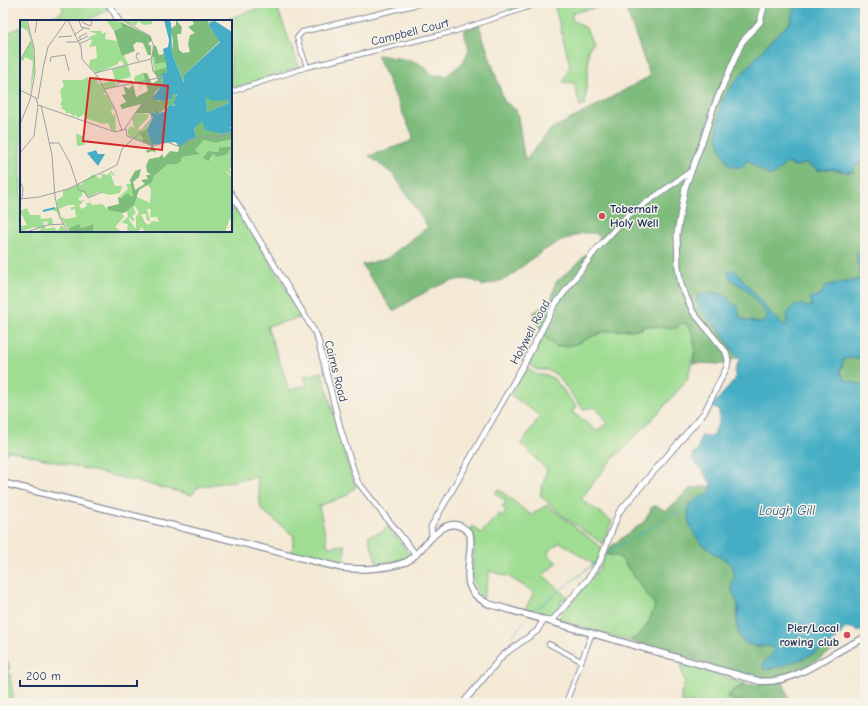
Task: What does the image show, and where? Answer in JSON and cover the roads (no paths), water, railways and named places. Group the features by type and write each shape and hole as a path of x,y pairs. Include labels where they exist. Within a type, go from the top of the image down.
{"main road":[{"path":"3,483 342,568 390,566 407,562 416,555 432,535 450,526 460,526 465,528 470,534 471,541 468,573 472,593 478,599 489,604 747,678 769,682 803,671 865,638"}],"street":[{"path":"108,3 118,20"},
{"name":"Campbell Court","path":"307,68 297,38 302,32 424,3"},
{"name":"Campbell Court","path":"232,92 307,68 456,30 540,3"},
{"path":"551,622 588,579 600,561 619,512 704,413 727,367 728,360 726,352 693,312 681,285 678,267 678,234 685,188 690,172 727,74 742,42 760,22 764,3"},
{"name":"Holywell Road","path":"432,535 431,527 561,296 612,230 627,216 690,172"},
{"name":"Cairns Road","path":"232,195 317,336 341,431 357,481 416,555"},
{"path":"463,703 503,655 537,631 544,619"},
{"path":"567,700 592,633"},
{"path":"550,644 582,661"}],"water":[{"path":"796,3 865,3 865,160 860,165 855,165 853,172 831,169 818,170 807,163 796,166 786,163 774,175 768,175 747,160 743,167 733,167 728,164 722,152 717,136 720,106 725,95 772,39 790,23"},
{"name":"Lough Gill","path":"865,242 865,360 851,358 844,359 840,372 845,380 865,386 865,629 857,631 853,628 844,629 833,642 817,652 788,664 770,669 763,669 764,662 774,652 773,648 750,645 742,640 737,626 737,602 732,592 734,576 731,565 711,551 699,540 691,528 689,520 689,504 709,493 712,486 707,477 692,459 693,453 698,450 702,436 713,436 719,421 719,410 711,407 735,380 735,371 739,360 722,333 700,309 696,300 698,295 714,293 722,294 725,295 733,304 738,306 740,317 743,320 760,323 764,322 768,316 746,289 730,279 728,272 734,269 773,316 787,327 787,314 792,307 802,304 806,307 812,306 810,298 819,296 827,285 853,281 861,278 856,253 864,251 863,244"}],"waterway":[{"path":"608,552 689,506"},
{"path":"531,613 596,562"},
{"path":"512,636 525,621"}],"place":[{"name":"Tobernalt Holy Well","path":"602,216"},
{"name":"Pier/Local rowing club","path":"847,635"}]}
